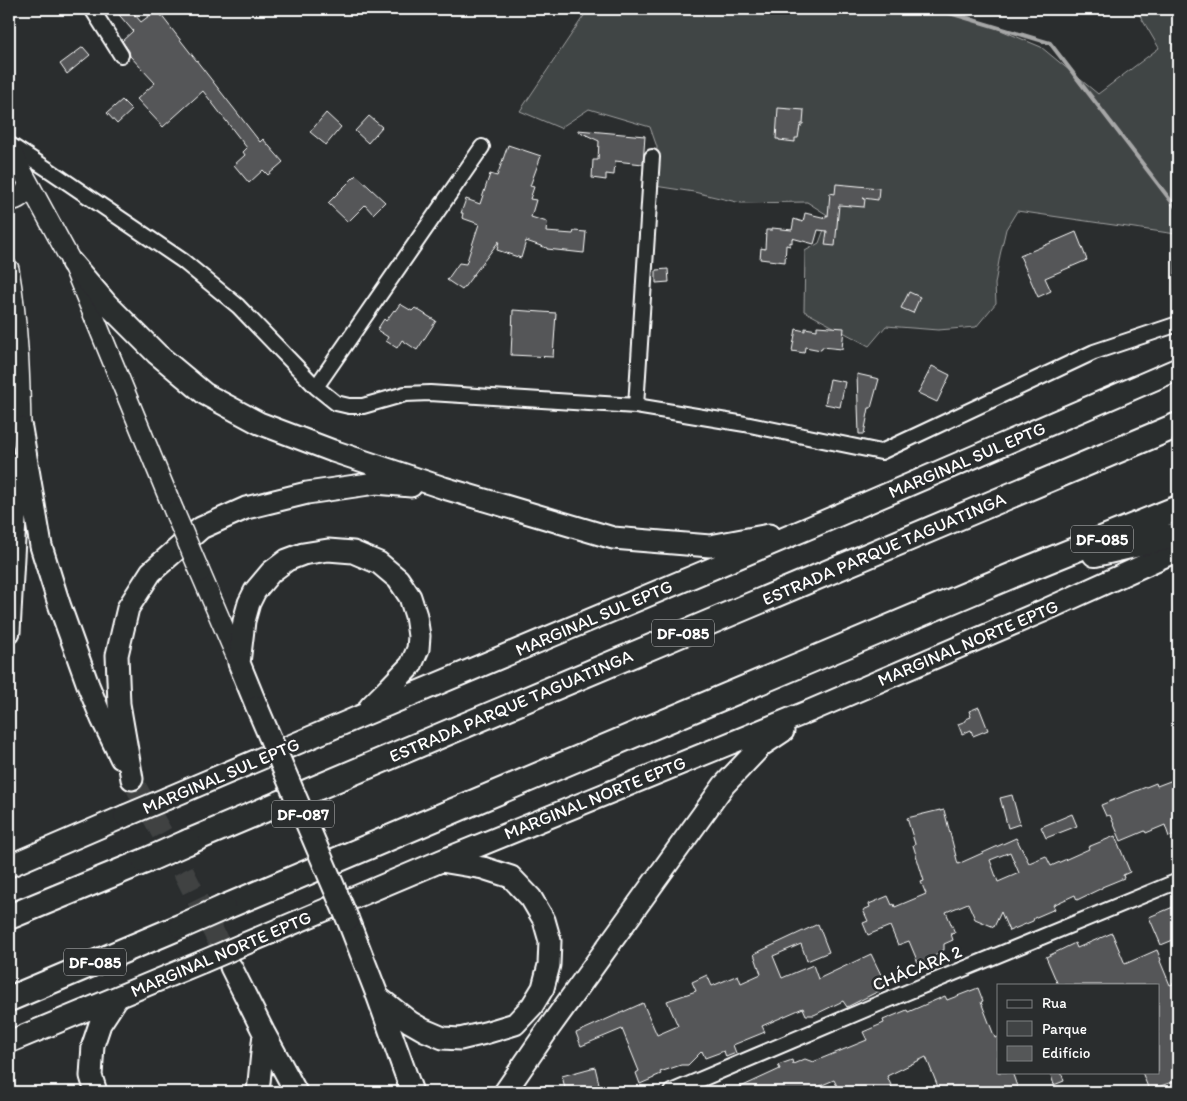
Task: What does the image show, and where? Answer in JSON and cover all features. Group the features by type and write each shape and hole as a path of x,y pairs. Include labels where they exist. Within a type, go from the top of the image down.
{"highway":[{"name":"ESTRADA PARQUE TAGUATINGA","path":"9,918 1178,425"},
{"name":"DF-085","path":"9,999 1025,570 1178,508"},
{"path":"1025,570 1178,535"}],"main road":[{"path":"9,146 72,263 239,663"},
{"path":"9,201 19,198 26,192 28,184"},
{"path":"72,263 106,304 157,354 206,394 259,424 333,451 444,488 612,538 710,546 811,527"},
{"path":"9,269 19,348 21,428 9,632"},
{"name":"MARGINAL SUL EPTG","path":"9,866 811,527 1178,369"},
{"path":"21,428 41,546 59,604 72,644 98,710 134,783 119,704 117,655 128,608 151,572 201,528 246,508 306,493 376,483 444,488"},
{"path":"239,663 244,621 249,603 255,591 271,572 287,560 303,554 328,550 353,552 379,563 398,579 410,597 416,616 419,636 418,649 410,664 361,716"},
{"name":"MARGINAL NORTE EPTG","path":"9,1042 441,861 812,710 1043,611 1178,550"},
{"name":"DF-087","path":"239,663 348,920 412,1092"},
{"path":"505,1092 548,1028 724,785 762,745 812,710"},
{"path":"378,997 410,1022 424,1030 444,1038 460,1039 515,1024 532,1006 543,988 549,965 550,941 544,920 531,898 510,877 483,868 441,861"},
{"path":"231,967 296,1092"},
{"path":"96,1092 92,1076 93,1045 100,1024 117,998"},
{"path":"258,1092 264,1033"}],"street":[{"path":"92,9 121,55"},
{"path":"9,146 52,172 183,261 238,306 316,387 336,403 349,406 363,406 405,394 430,393 636,406 745,424 881,452 1094,352 1178,324"},
{"path":"316,387 482,147"},
{"path":"636,406 652,157"},
{"name":"CHÁCARA 2","path":"671,1092 1178,880"}],"green space":[{"path":"587,9 951,9 1041,47 1098,94 1159,48 1136,9 1178,9 1178,295 1174,298 1176,234 1017,211 1006,229 1000,255 995,284 996,303 976,327 938,330 886,326 869,346 804,311 805,251 819,243 829,216 807,202 741,203 694,192 655,186 657,147 650,127 589,109 560,128 520,111"}],"building":[{"path":"114,9 130,9 141,22 157,10 260,142 263,139 283,162 268,175 263,170 249,183 234,165 245,155 243,152 247,148 203,91 163,127 137,99 155,83 130,56 122,41 133,31"},
{"path":"83,47 90,55 67,74 60,64"},
{"path":"122,100 132,110 117,124 107,113"},
{"path":"778,108 804,110 803,124 800,126 798,138 795,138 795,142 776,139"},
{"path":"326,113 341,127 326,145 310,132"},
{"path":"369,116 382,127 368,143 355,131"},
{"path":"578,130 645,136 643,164 615,161 614,175 606,174 606,180 592,178 593,160 598,160 599,141"},
{"path":"508,145 541,156 530,186 534,187 530,199 536,200 531,217 547,222 546,232 573,234 574,231 586,232 584,253 547,249 526,241 521,258 497,250 499,241 462,290 447,280 459,263 466,264 479,224 462,218 463,213 461,213 466,199 480,204 490,174 497,176"},
{"path":"356,175 385,202 373,214 365,205 348,222 328,203"},
{"path":"836,184 879,188 878,200 863,198 865,199 864,207 839,205 835,246 825,245 827,231 818,230 814,244 792,238 790,246 786,245 785,262 760,259 761,248 765,249 766,230 772,230 772,228 792,230 794,219 803,222 805,213 826,218 826,215 828,216 830,193 835,194"},
{"path":"1076,232 1087,260 1045,278 1051,291 1038,297 1020,256"},
{"path":"668,269 669,282 656,283 656,270"},
{"path":"909,292 920,297 913,313 901,308"},
{"path":"400,304 412,311 415,308 436,321 417,350 402,340 397,348 386,341 388,337 377,330 384,319 386,321"},
{"path":"513,310 556,313 553,357 511,355"},
{"path":"817,326 844,328 842,349 822,347 821,350 805,347 804,353 792,351 796,329 805,331 805,328 817,330"},
{"path":"932,366 950,375 937,402 918,393"},
{"path":"857,374 879,379 871,408 869,408 864,434 859,434"},
{"path":"830,379 845,382 840,407 825,404"},
{"path":"979,707 988,730 973,736 971,730 962,734 958,724 971,717 969,711"},
{"path":"1178,778 1178,832 1169,837 1165,825 1121,841 1110,815 1106,816 1101,805 1156,783 1157,786"},
{"path":"1012,795 1020,824 1008,828 1000,798"},
{"path":"944,810 958,864 1016,838 1029,863 1046,856 1051,866 1115,836 1130,872 1123,875 1124,878 1077,900 1075,895 1053,905 1055,909 1009,931 1001,912 994,927 975,919 968,903 946,912 955,933 951,934 953,940 944,944 944,950 937,953 935,958 919,965 909,941 898,945 890,926 868,935 863,923 868,921 863,910 870,907 869,904 888,896 895,907 926,894 921,882 924,881 907,818","holes":["1010,852 1019,873 998,882 990,860"]},
{"path":"1072,814 1077,826 1046,838 1041,827"},
{"path":"1178,905 1178,938 1161,945 1149,917"},
{"path":"818,924 829,952 807,961 801,944 773,956 782,978 813,965 818,979 871,954 887,987 847,1007 843,1001 814,1015 806,1015 803,1008 762,1026 765,1032 733,1045 736,1053 726,1057 724,1051 705,1058 702,1051 688,1065 681,1065 660,1072 661,1074 640,1084 636,1073 639,1071 622,1029 581,1046 576,1033 643,1003 657,1035 678,1026 667,1001 696,991 692,982 707,975 712,986 738,975 741,983 761,974 754,954"},
{"path":"1112,933 1125,964 1157,950 1170,985 1178,982 1178,1080 1149,1090 1143,1074 1160,1074 1160,984 1058,984 1046,957 1075,943 1077,948"},
{"path":"978,988 983,1001 981,1002 995,1038 997,1037 997,1074 1013,1074 1019,1092 940,1092 926,1057 887,1076 894,1092 840,1092 834,1080 813,1089 812,1092 730,1092 780,1069 778,1065 792,1060 793,1064 805,1059 813,1062 867,1040 863,1032 884,1023 883,1020 907,1010 908,1012 945,996 947,1000"},
{"path":"595,1067 601,1092 566,1092 562,1076"},
{"path":"1051,1074 1062,1074 1064,1081 1054,1085"}],"waterway":[{"path":"936,9 1050,43 1178,210"}],"tunnel":[{"path":"136,787 182,869 231,967"}]}
